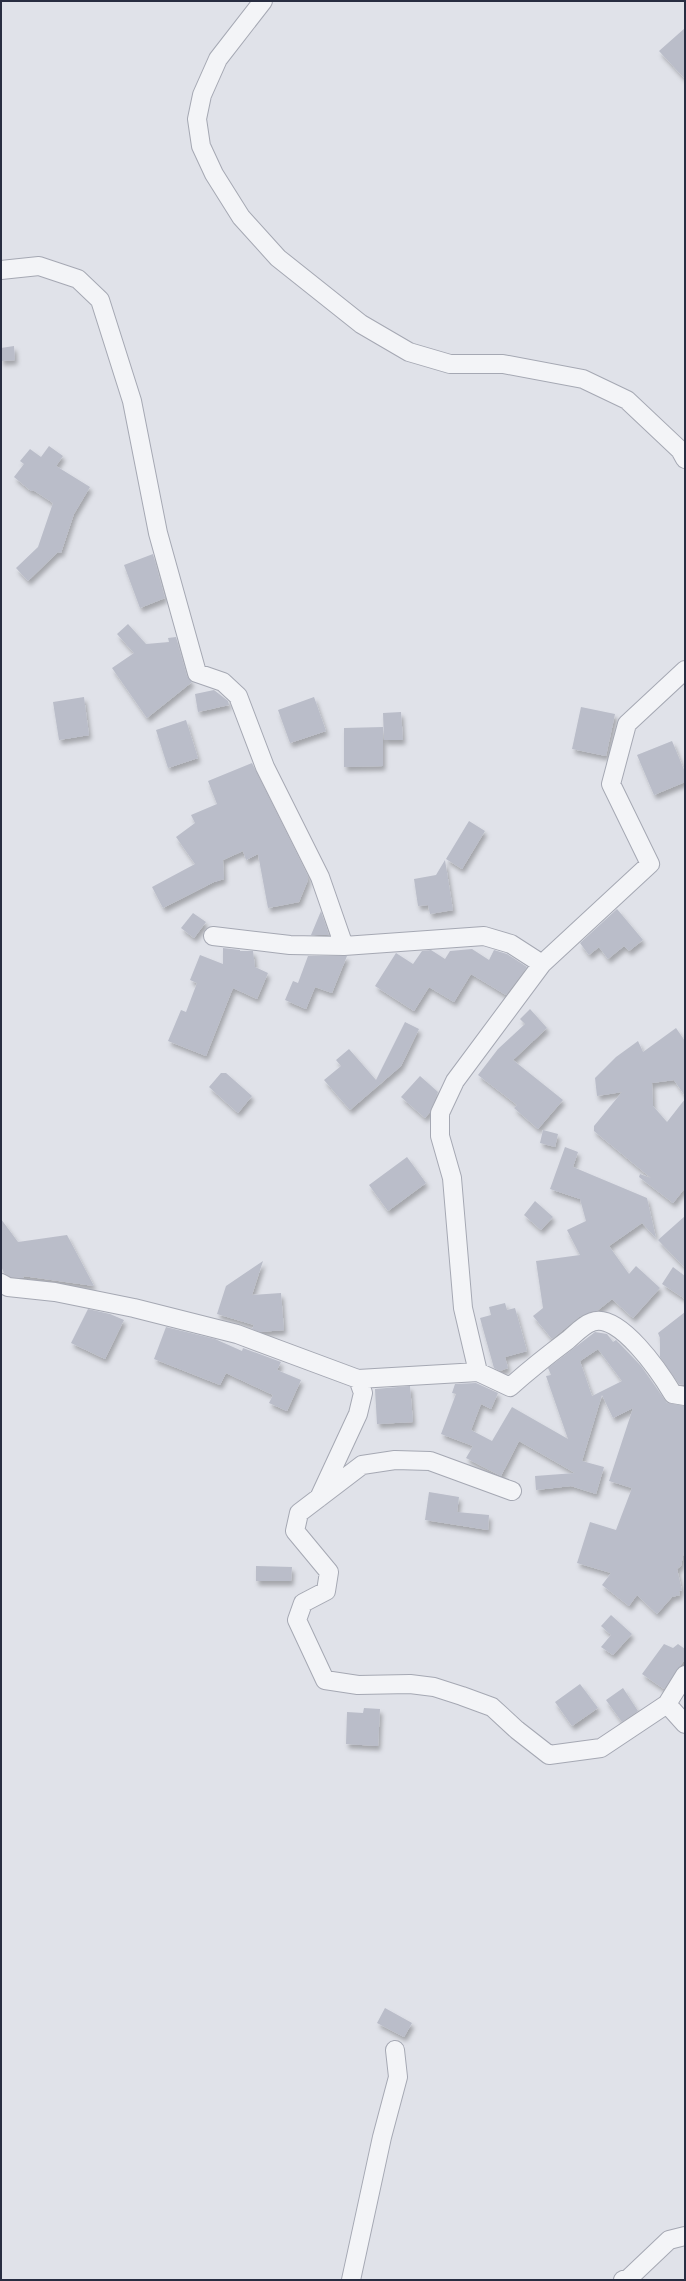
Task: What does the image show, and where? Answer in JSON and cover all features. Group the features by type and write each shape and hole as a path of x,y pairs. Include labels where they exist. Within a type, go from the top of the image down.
{"street":[{"path":"263,1 218,58 202,96 197,119 201,146 214,174 241,217 278,258 320,293 361,324 409,352 450,364 503,364 583,379 627,400 680,450 685,459"},
{"path":"1,270 39,266 78,279 100,300 132,401 158,533 197,673 223,682 238,696 265,767 320,877 344,946"},
{"path":"478,1372 463,1308 452,1178 440,1136 440,1113 455,1081 542,964 650,864 611,784 627,724 685,670"},
{"path":"213,936 290,945 344,946 484,936 511,944 542,964"},
{"path":"3,1286 55,1292 120,1305 237,1334 358,1378 478,1372 510,1387 532,1367 593,1321 608,1321 630,1337 661,1375 672,1394 685,1396"},
{"path":"319,1498 358,1414 363,1393 358,1378"},
{"path":"512,1491 430,1461 395,1460 362,1465 299,1513 295,1531 329,1572 326,1591 303,1604 297,1620 325,1680 358,1685 410,1684 434,1687 462,1696 492,1707 549,1756 601,1748 667,1704 685,1675"},
{"path":"667,1704 685,1724"},
{"path":"351,2280 382,2137 398,2077 395,2050"},
{"path":"623,2280 629,2278 669,2240 685,2236"}],"building":[{"path":"685,28 685,79 659,51"},
{"path":"14,346 15,360 1,361 1,348"},
{"path":"49,446 63,456 56,466 90,487 74,514 61,553 58,552 28,581 16,568 38,547 53,503 33,490 31,491 14,477 24,464 20,461 30,449 41,457"},
{"path":"153,554 165,598 140,608 124,565"},
{"path":"128,624 146,644 169,642 168,638 176,637 187,676 192,682 147,718 112,668 134,653 117,634"},
{"path":"214,690 228,701 229,705 198,712 195,694"},
{"path":"84,697 89,735 59,740 53,702"},
{"path":"314,697 326,731 290,743 278,710"},
{"path":"581,707 615,714 606,756 572,749"},
{"path":"401,712 403,740 384,740 383,713"},
{"path":"186,720 198,758 168,768 156,730"},
{"path":"383,727 383,766 344,767 344,728"},
{"path":"672,741 685,772 685,782 654,795 637,755"},
{"path":"252,763 308,876 308,880 299,902 268,908 258,854 246,860 243,851 223,860 224,879 214,882 163,908 152,887 195,864 176,837 195,823 191,815 217,804 208,781"},
{"path":"469,821 485,831 462,869 446,859"},
{"path":"445,860 453,910 430,914 428,905 418,906 414,879 436,875"},
{"path":"617,909 643,940 629,951 624,946 608,959 599,947 589,955 580,943"},
{"path":"321,911 329,935 311,935"},
{"path":"193,913 206,922 194,938 181,928"},
{"path":"223,948 240,951 253,951 255,967 268,973 257,999 233,988 206,1056 168,1041 181,1010 186,1012 197,983 190,980 200,955 223,964"},
{"path":"472,949 489,960 494,950 507,954 527,967 506,995 471,974 454,1002 429,987 414,1011 375,986 396,953 413,964 422,951 431,950 445,959 450,951"},
{"path":"308,956 347,956 332,993 315,987 306,1009 285,1000 293,981 298,983"},
{"path":"530,1009 547,1028 513,1060 563,1100 538,1129 514,1108 517,1105 478,1075 498,1049 525,1024 520,1019"},
{"path":"405,1022 419,1029 401,1066 350,1110 324,1080 341,1066 336,1060 349,1049 376,1080"},
{"path":"676,1028 685,1041 685,1096 674,1080 652,1083 653,1106 667,1122 685,1099 685,1188 673,1203 639,1177 640,1174 651,1178 594,1131 594,1126 622,1092 597,1096 595,1078 616,1057 638,1041 643,1052"},
{"path":"221,1073 226,1073 252,1096 238,1113 209,1087"},
{"path":"420,1076 438,1092 430,1112 425,1118 401,1097"},
{"path":"543,1130 558,1134 555,1147 540,1143"},
{"path":"565,1147 578,1152 573,1167 647,1198 656,1238 642,1223 609,1246 629,1274 636,1266 660,1288 633,1318 612,1299 597,1311 579,1317 552,1339 533,1316 543,1308 536,1261 580,1255 567,1230 586,1221 580,1199 550,1189"},
{"path":"407,1157 426,1183 388,1211 369,1185"},
{"path":"535,1201 553,1217 541,1230 524,1215"},
{"path":"685,1216 685,1268 658,1240"},
{"path":"1,1219 18,1242 67,1235 94,1286 23,1276 24,1278 11,1277 4,1273 1,1266"},
{"path":"263,1261 252,1295 281,1293 284,1330 260,1332 252,1329 254,1325 217,1314 226,1286"},
{"path":"673,1267 685,1276 685,1299 662,1284"},
{"path":"505,1303 507,1310 515,1308 527,1351 505,1357 508,1368 500,1371 494,1368 480,1318 491,1315 489,1307"},
{"path":"88,1309 110,1314 124,1320 105,1359 71,1343"},
{"path":"685,1312 685,1385 679,1384 660,1357 660,1338 658,1333"},
{"path":"166,1327 215,1339 242,1351 243,1348 281,1362 277,1370 301,1380 287,1411 269,1403 273,1395 226,1373 220,1385 154,1359"},
{"path":"595,1332 607,1334 613,1342 616,1340 641,1366 667,1403 685,1406 685,1546 681,1566 677,1569 682,1590 679,1591 680,1595 672,1597 657,1614 637,1595 629,1606 602,1585 611,1573 577,1563 590,1522 616,1530 632,1488 609,1481 633,1408 613,1418 602,1395 582,1461 604,1467 596,1494 571,1486 536,1490 535,1476 575,1473 519,1441 501,1476 466,1458 473,1446 441,1434 456,1394 452,1393 455,1384 476,1383 498,1393 491,1409 481,1404 471,1430 492,1441 512,1407 568,1439 546,1376 551,1375 548,1368","holes":["598,1349 622,1381 592,1396 580,1361"]},
{"path":"410,1386 413,1422 377,1424 375,1389"},
{"path":"429,1492 459,1497 457,1512 489,1515 488,1530 425,1520"},
{"path":"256,1566 292,1567 291,1581 256,1581"},
{"path":"611,1615 632,1634 613,1655 601,1647 611,1635 601,1626"},
{"path":"664,1644 673,1648 678,1644 685,1649 685,1659 664,1689 642,1674"},
{"path":"580,1684 598,1708 572,1726 555,1702"},
{"path":"623,1688 638,1711 622,1722 606,1700"},
{"path":"364,1708 380,1709 378,1746 346,1744 347,1712 363,1713"},
{"path":"385,2008 412,2023 404,2037 377,2023"}]}
